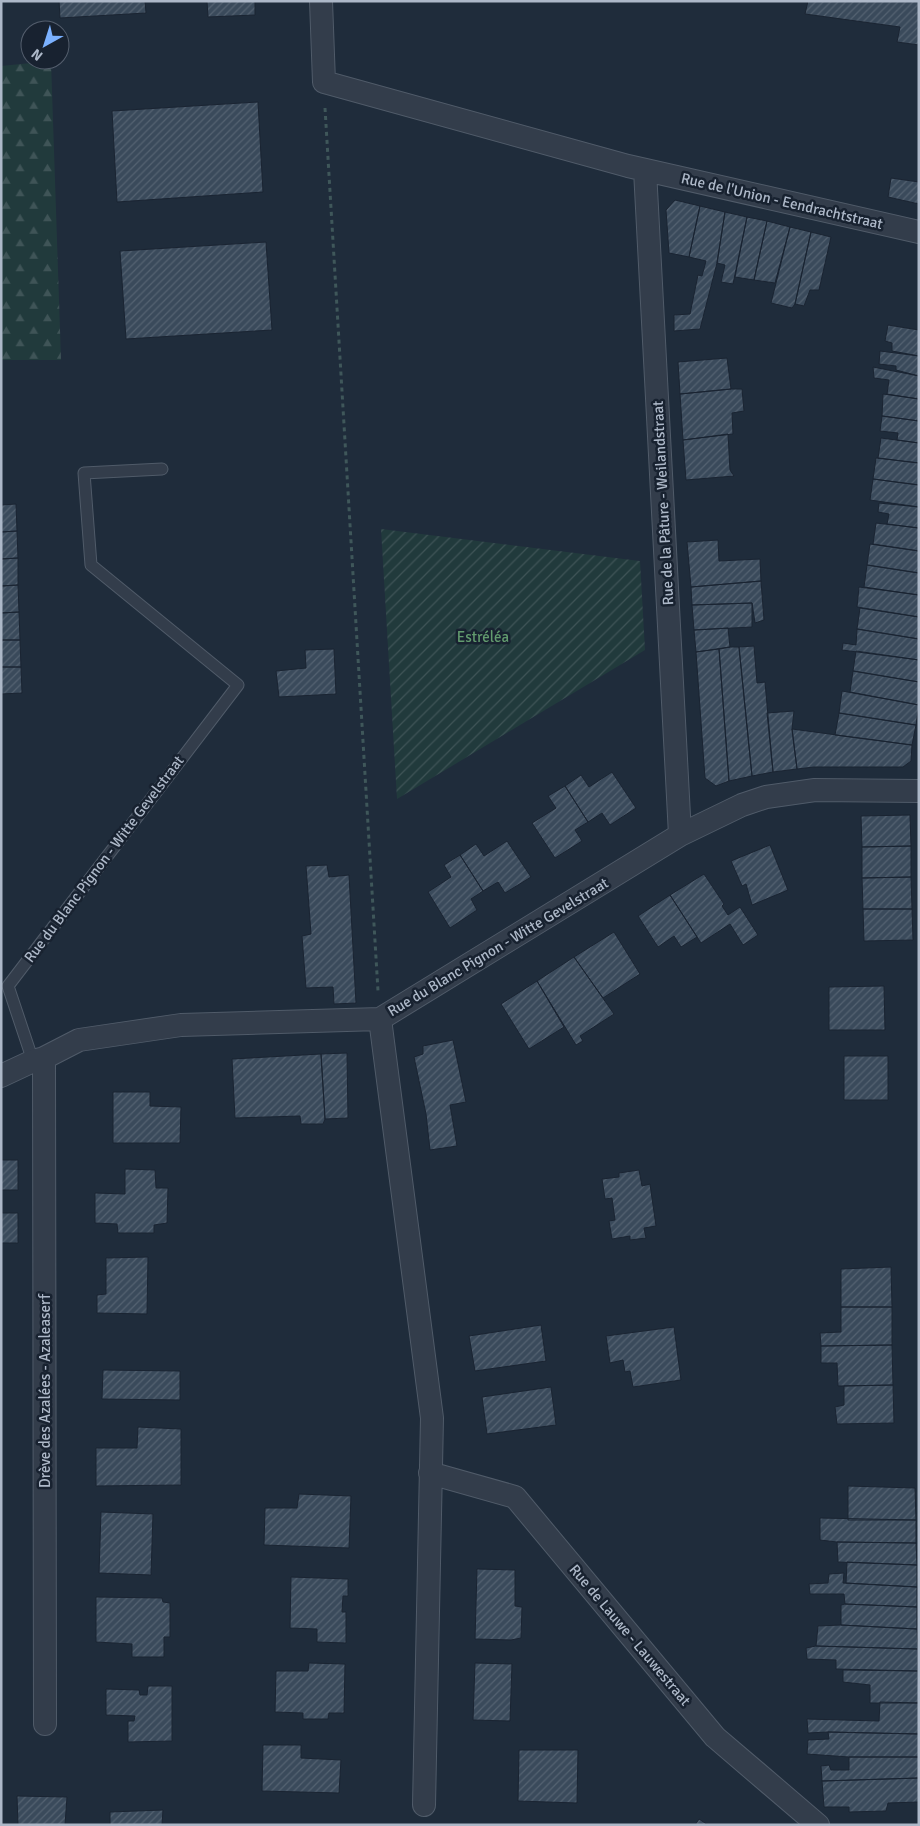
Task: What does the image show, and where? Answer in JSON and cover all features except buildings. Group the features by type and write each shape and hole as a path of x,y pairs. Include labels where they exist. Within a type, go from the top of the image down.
{"street":[{"path":"320,1 324,82"},
{"name":"Rue de l'Union - Eendrachtstraat","path":"324,82 645,170 919,232"},
{"name":"Rue de la Pâture - Weilandstraat","path":"645,170 680,835"},
{"name":"Rue du Blanc Pignon - Witte Gevelstraat","path":"1,1076 79,1040 181,1025 380,1019 680,835 742,805 766,797 788,793 833,790 919,791"},
{"path":"380,1019 432,1418 424,1805"},
{"name":"Drève des Azalées - Azaleaserf","path":"38,1060 46,1724"},
{"name":"Rue de Lauwe - Lauwestraat","path":"430,1474 515,1497 715,1736 818,1825"}],"lane":[{"name":"Rue du Blanc Pignon - Witte Gevelstraat","path":"38,1060 4,986 238,685 91,565 84,473 162,469"}],"path":[{"path":"324,82 380,1019"}],"green space":[{"path":"20,64 20,70 51,70 61,360 1,360 1,66"},
{"name":"Estréléa","path":"381,529 640,561 645,650 397,799"}]}
